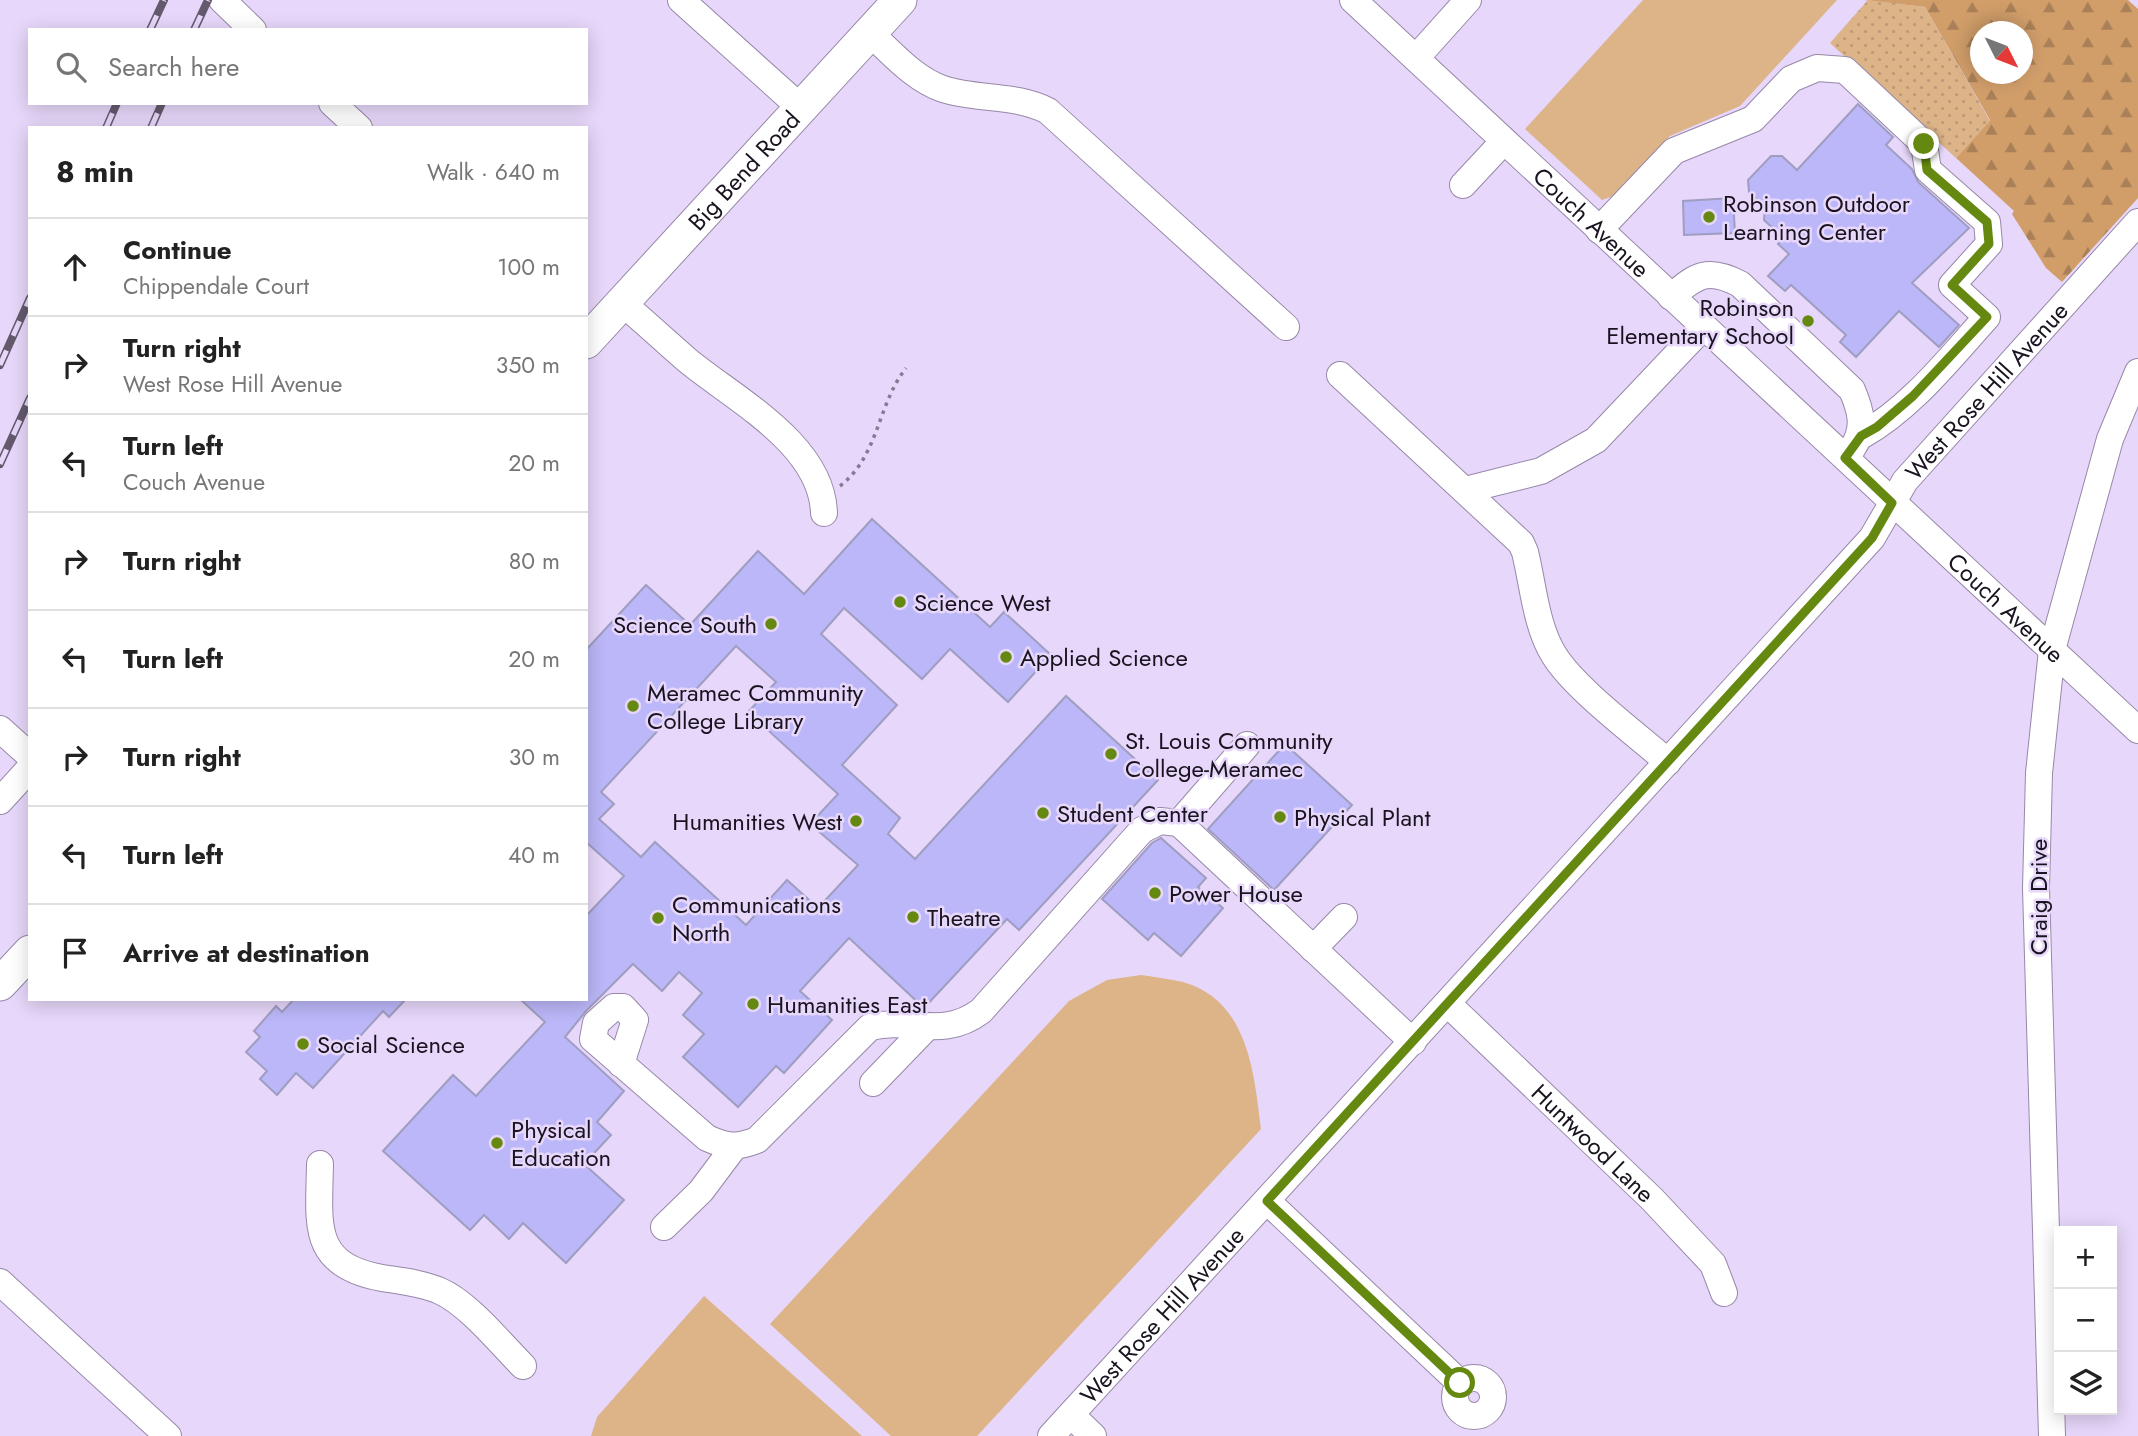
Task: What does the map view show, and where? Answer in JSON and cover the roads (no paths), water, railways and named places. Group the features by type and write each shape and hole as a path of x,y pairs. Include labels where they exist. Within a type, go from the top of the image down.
{"main road":[{"name":"Big Bend Road","path":"588,339 900,0"},
{"path":"0,985 28,954"}],"street":[{"path":"222,0 251,28"},
{"path":"681,0 801,108"},
{"name":"Couch Avenue","path":"1353,0 2138,730"},
{"path":"1416,58 1468,0"},
{"path":"870,33 912,71 941,89 1021,101 1048,111 1286,327"},
{"path":"1599,230 1674,151 1753,119 1791,79 1818,68 1845,70 1924,144 1927,170 1987,222 1989,244 1952,285 1987,317 1913,396 1877,427 1861,436 1845,458"},
{"path":"334,105 357,126"},
{"path":"1464,185 1504,141"},
{"name":"West Rose Hill Avenue","path":"1051,1436 1872,538 1905,481 2138,222"},
{"path":"1671,297 1693,278 1711,274 1724,276 1740,284 1844,380 1861,412 1861,436"},
{"path":"622,303 687,360 783,433 801,455 824,504"},
{"path":"1465,490 1541,471 1589,445 1615,423 1703,327"},
{"name":"Craig Drive","path":"2052,1436 2036,888 2039,773 2052,650 2110,439 2138,372"},
{"path":"1340,375 1514,535 1525,552 1546,639 1554,655 1576,680 1668,762"},
{"path":"0,729 28,754"},
{"path":"1179,823 1247,746"},
{"path":"0,801 28,770"},
{"path":"621,1064 707,1139 725,1147 757,1140 870,1027 883,1023 945,1028 965,1023 981,1011 1142,830 1160,821 1179,823 1413,1042"},
{"path":"1313,948 1343,917"},
{"name":"Huntwood Lane","path":"1448,1004 1652,1199 1713,1264 1724,1293"},
{"path":"873,1083 927,1027"},
{"path":"664,1227 701,1191 734,1147"},
{"path":"320,1164 319,1218 324,1245 341,1264 360,1274 441,1291 523,1366"},
{"path":"1267,1201 1460,1383"},
{"path":"0,1282 168,1436"},
{"path":"1071,1415 1093,1436"}],"railway":[{"path":"151,28 164,0"},
{"path":"195,28 208,0"},
{"path":"107,126 116,105"},
{"path":"152,126 161,105"},
{"path":"0,365 28,302"},
{"path":"0,464 28,402"}],"place":[{"name":"Robinson Outdoor Learning Center","path":"1709,217"},
{"name":"Robinson Elementary School","path":"1808,321"},
{"name":"Science West","path":"900,602"},
{"name":"Science South","path":"771,624"},
{"name":"Applied Science","path":"1006,657"},
{"name":"Meramec Community College Library","path":"633,706"},
{"name":"St. Louis Community College-Meramec","path":"1111,754"},
{"name":"Student Center","path":"1043,813"},
{"name":"Physical Plant","path":"1280,817"},
{"name":"Humanities West","path":"856,821"},
{"name":"Power House","path":"1155,893"},
{"name":"Theatre","path":"913,917"},
{"name":"Communications North","path":"658,918"},
{"name":"Humanities East","path":"753,1004"},
{"name":"Social Science","path":"303,1044"},
{"name":"Physical Education","path":"497,1143"}]}
